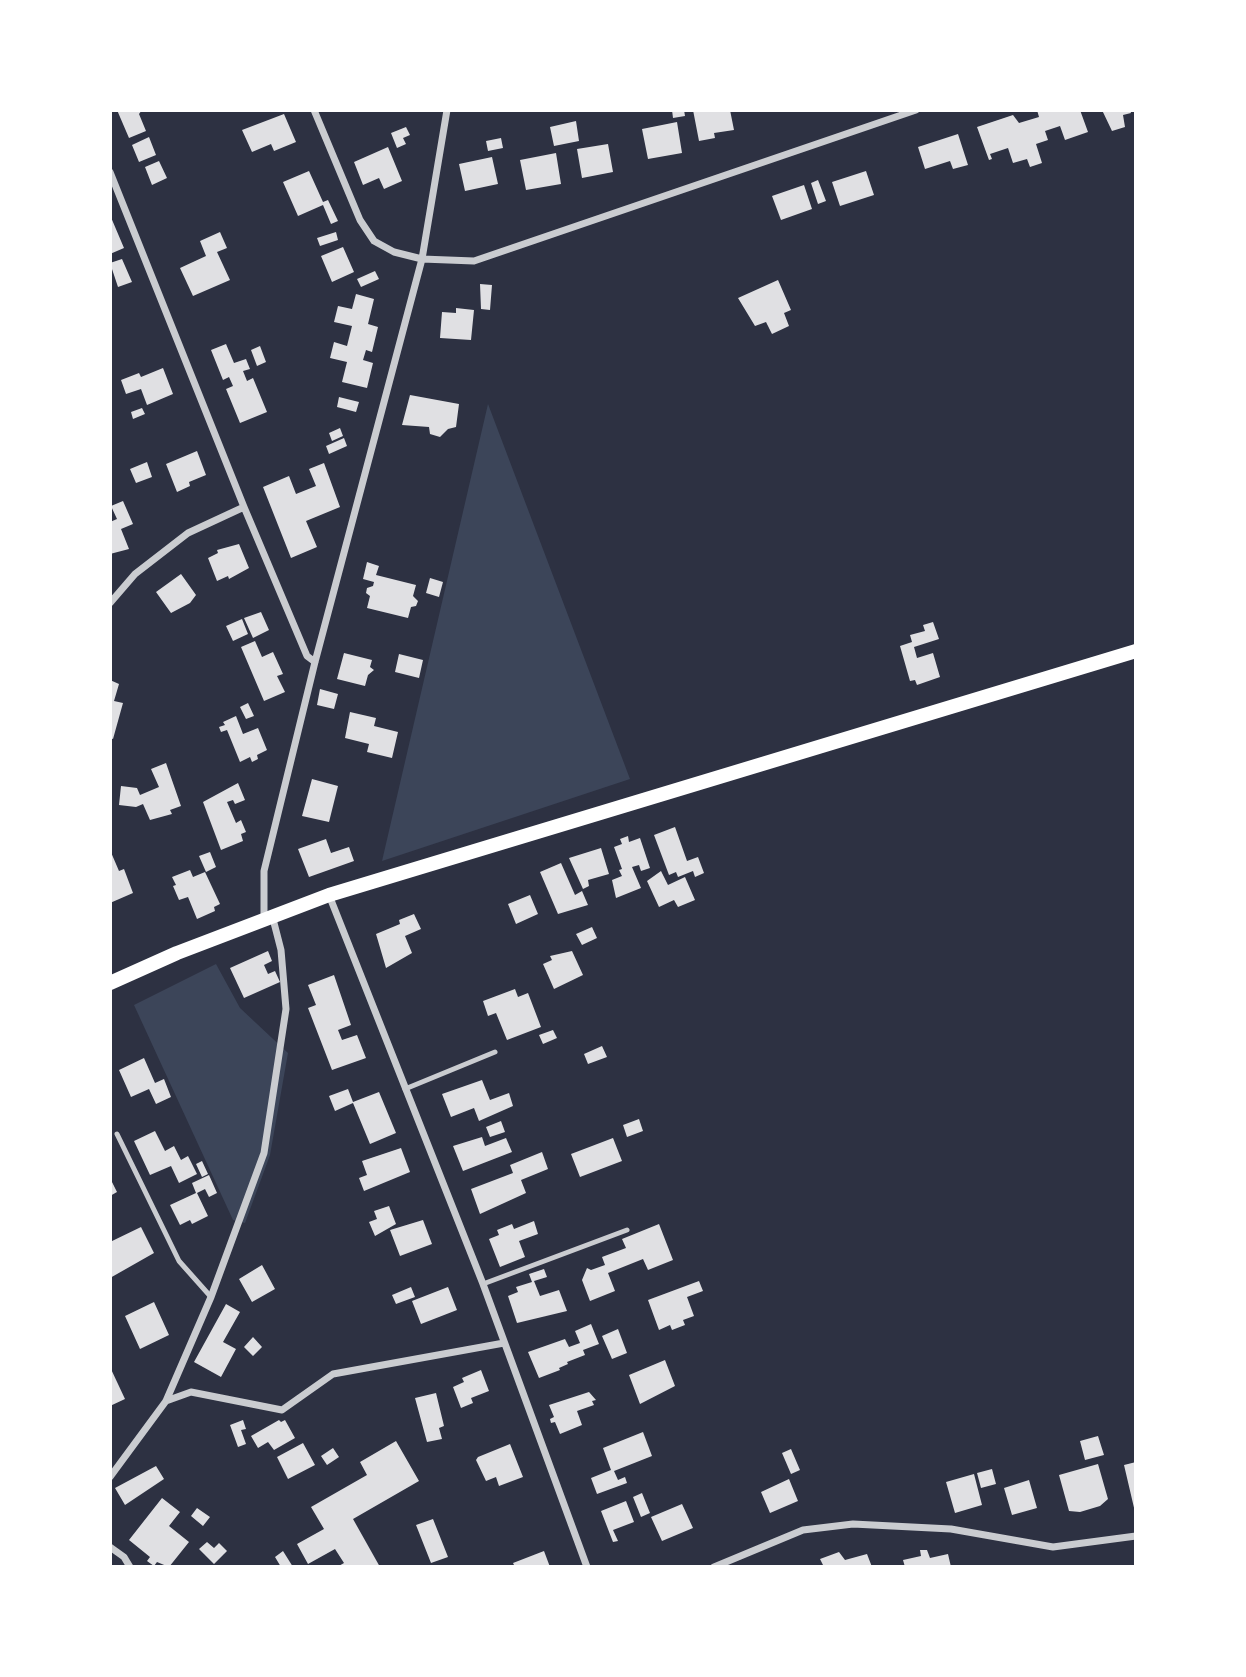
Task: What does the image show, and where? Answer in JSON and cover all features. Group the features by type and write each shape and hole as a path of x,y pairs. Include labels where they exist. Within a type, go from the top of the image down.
{"main road":[{"path":"110,982 329,895 1136,651"}],"street":[{"path":"314,110 360,220 374,241 394,252 422,259 474,261 916,110"},
{"path":"110,1477 166,1401 211,1297 266,1140 286,1009 281,950 268,917 264,872 315,662 422,259 447,110"},
{"path":"881,110 885,121"},
{"path":"110,173 244,507 307,656 315,662"},
{"path":"110,603 135,573 188,533 244,507"},
{"path":"329,895 483,1284 587,1567"},
{"path":"166,1401 191,1392 282,1410 333,1374 504,1343"},
{"path":"714,1567 803,1530 853,1524 951,1529 1053,1547 1136,1536"},
{"path":"110,1548 124,1557 130,1567"}],"lane":[{"path":"405,1089 495,1052"},
{"path":"117,1134 179,1261 211,1297"},
{"path":"483,1284 626,1230"}],"shaded area":[{"path":"488,404 630,779 382,861"},
{"path":"216,964 240,1008 288,1053 270,1155 245,1223 233,1220 134,1005"}],"building":[{"path":"117,110 142,110 139,114 146,131 129,138"},
{"path":"672,110 684,110 685,116 673,118"},
{"path":"693,110 730,110 734,130 714,133 715,138 699,141"},
{"path":"1037,110 1080,110 1088,132 1065,140 1060,126 1045,131 1048,140 1036,144 1042,163 1030,167 1027,159 1013,163 1008,148 990,154 992,159 989,160 977,127 1013,115 1019,123 1039,117"},
{"path":"1102,110 1130,110 1131,113 1123,115 1125,127 1112,131"},
{"path":"284,114 296,142 274,151 271,144 252,152 242,130"},
{"path":"576,121 579,141 554,146 550,127"},
{"path":"677,122 682,153 648,159 642,129"},
{"path":"406,127 410,135 403,138 406,144 397,148 391,133"},
{"path":"958,134 968,165 953,169 950,161 925,169 918,147"},
{"path":"149,137 156,155 139,162 132,145"},
{"path":"501,138 503,148 488,151 486,141"},
{"path":"608,144 613,172 582,178 577,149"},
{"path":"388,147 402,181 384,189 379,178 363,185 354,162"},
{"path":"556,153 561,184 526,190 520,160"},
{"path":"492,157 498,184 465,191 459,164"},
{"path":"159,161 167,178 152,185 145,167"},
{"path":"309,171 323,202 328,200 338,221 331,224 323,205 298,216 283,182"},
{"path":"866,171 874,195 840,206 832,182"},
{"path":"818,180 826,201 818,204 811,183"},
{"path":"804,185 812,209 781,220 772,196"},
{"path":"110,215 124,248 110,254"},
{"path":"220,232 227,248 217,252 230,280 193,296 180,268 206,256 200,241"},
{"path":"336,232 338,240 320,246 317,238"},
{"path":"343,247 354,272 332,282 321,256"},
{"path":"122,259 132,282 118,287 110,263"},
{"path":"375,271 379,279 361,287 357,279"},
{"path":"778,280 791,310 784,313 789,326 772,334 766,322 755,326 738,298"},
{"path":"480,284 492,285 490,310 481,309"},
{"path":"356,294 374,299 368,324 378,327 372,352 366,350 363,360 373,363 367,388 342,382 347,362 330,358 334,342 347,346 352,326 334,322 338,306 352,309"},
{"path":"456,308 474,310 471,340 440,338 442,312 456,313"},
{"path":"226,344 234,363 246,359 250,369 243,371 247,381 253,378 267,412 240,423 226,389 233,386 229,377 223,380 211,350"},
{"path":"260,346 266,362 257,366 251,350"},
{"path":"163,368 173,394 147,405 141,389 126,394 121,380 139,373 141,377"},
{"path":"410,395 459,404 456,427 448,429 440,437 430,434 429,427 402,425"},
{"path":"339,397 359,402 356,412 337,407"},
{"path":"142,408 145,414 133,419 131,412"},
{"path":"340,428 343,436 332,441 329,433"},
{"path":"344,438 347,446 329,454 326,446"},
{"path":"197,451 206,475 189,482 190,486 177,492 166,464"},
{"path":"147,462 152,477 136,483 130,469"},
{"path":"324,463 340,507 306,521 317,547 291,558 263,487 289,476 296,494 316,486 309,469"},
{"path":"123,501 133,524 121,529 129,549 110,554 110,522 117,519 111,506"},
{"path":"239,544 249,568 229,579 228,576 217,581 208,558 218,553 217,550"},
{"path":"367,562 379,566 376,575 416,585 413,596 418,601 416,606 411,607 408,618 367,608 370,596 366,593 367,588 373,586 374,582 363,579"},
{"path":"181,574 196,595 190,603 171,613 156,592"},
{"path":"430,578 443,582 439,597 426,593"},
{"path":"261,612 269,630 253,638 244,618"},
{"path":"242,619 248,634 233,641 226,626"},
{"path":"933,622 939,639 914,647 917,658 933,653 940,677 917,685 915,680 910,681 900,646 912,642 910,635 925,631 923,625"},
{"path":"255,641 262,657 273,652 283,674 277,676 285,692 264,701 241,647"},
{"path":"344,653 372,660 370,667 374,670 368,675 365,686 337,679"},
{"path":"399,654 423,660 419,678 395,672"},
{"path":"110,680 119,684 114,701 123,703 113,739 110,738"},
{"path":"320,689 338,694 334,709 317,705"},
{"path":"248,703 254,716 246,719 240,707"},
{"path":"350,712 376,718 374,726 398,732 392,758 367,752 369,744 345,738"},
{"path":"236,716 243,734 258,728 267,750 257,755 258,759 252,762 250,757 240,762 227,730 221,732 219,727"},
{"path":"166,763 181,806 170,810 172,814 150,820 143,804 136,807 119,805 121,786 137,788 140,795 159,787 151,769"},
{"path":"312,779 338,786 329,822 302,816"},
{"path":"238,783 245,800 235,804 233,800 227,802 236,823 241,820 246,832 241,834 243,841 221,850 203,802"},
{"path":"675,827 687,861 698,857 704,873 695,877 693,871 678,877 676,872 669,875 654,835"},
{"path":"628,836 629,842 640,838 650,868 641,871 639,865 632,867 641,888 616,898 612,880 622,876 619,870 622,869 614,847 622,844 620,839"},
{"path":"326,839 331,853 349,847 354,861 309,877 298,849"},
{"path":"601,848 609,874 588,880 589,886 583,889 569,858"},
{"path":"110,850 119,871 124,869 133,893 110,903"},
{"path":"210,852 216,867 206,872 199,856"},
{"path":"561,863 575,895 582,891 588,905 558,914 540,872"},
{"path":"190,870 193,877 205,872 220,904 214,907 215,911 197,919 188,897 179,900 173,886 176,885 172,877"},
{"path":"661,871 668,885 685,877 695,900 678,907 674,900 659,907 647,881"},
{"path":"530,895 538,914 516,924 508,904"},
{"path":"414,914 421,929 405,936 412,953 386,968 376,934 400,924 399,920"},
{"path":"592,927 597,938 582,945 576,934"},
{"path":"268,951 272,961 264,965 268,974 275,971 280,982 244,998 230,968"},
{"path":"572,951 583,975 554,989 543,964 552,960 550,956"},
{"path":"334,975 351,1025 338,1030 342,1040 357,1035 366,1058 332,1070 308,1008 316,1005 308,985"},
{"path":"515,989 518,997 528,993 541,1027 507,1040 496,1013 488,1016 483,1001"},
{"path":"553,1030 557,1038 543,1044 539,1035"},
{"path":"602,1046 607,1057 588,1064 584,1054"},
{"path":"144,1058 155,1083 164,1079 171,1097 156,1104 149,1089 131,1097 119,1070"},
{"path":"482,1080 490,1100 509,1093 513,1106 479,1121 474,1108 451,1117 442,1094"},
{"path":"348,1089 353,1102 379,1092 396,1133 370,1144 353,1103 335,1111 329,1096"},
{"path":"639,1119 643,1131 627,1137 623,1125"},
{"path":"501,1121 505,1132 490,1137 486,1127"},
{"path":"155,1131 165,1151 174,1146 181,1160 188,1156 197,1174 179,1183 171,1166 150,1175 134,1141"},
{"path":"482,1137 485,1146 506,1138 512,1152 463,1171 453,1146"},
{"path":"613,1138 622,1161 580,1177 571,1154"},
{"path":"401,1148 410,1172 364,1191 359,1178 367,1175 362,1161"},
{"path":"542,1152 548,1169 521,1180 526,1193 480,1214 471,1189 513,1173 510,1165"},
{"path":"202,1161 208,1174 202,1177 196,1164"},
{"path":"209,1175 217,1193 209,1197 205,1189 197,1193 208,1216 192,1224 190,1220 180,1225 170,1205 196,1193 192,1183"},
{"path":"110,1178 117,1192 110,1196"},
{"path":"389,1206 396,1224 375,1236 369,1222 377,1219 374,1211"},
{"path":"423,1220 432,1244 400,1256 390,1230"},
{"path":"534,1221 538,1234 519,1241 525,1257 500,1267 489,1239 499,1235 497,1230 512,1224 514,1229"},
{"path":"659,1224 673,1260 648,1270 643,1259 608,1273 615,1291 590,1301 582,1280 587,1268 591,1270 605,1265 602,1257 626,1248 622,1239"},
{"path":"141,1227 154,1253 110,1278 110,1242"},
{"path":"262,1265 275,1289 252,1302 239,1279"},
{"path":"544,1269 547,1277 534,1281 540,1296 559,1290 567,1311 517,1323 508,1296 518,1292 516,1287 532,1282 529,1274"},
{"path":"699,1281 703,1291 687,1297 694,1316 683,1320 685,1325 672,1330 670,1325 659,1330 648,1300"},
{"path":"411,1287 415,1297 396,1304 392,1295"},
{"path":"448,1287 457,1310 421,1324 412,1301"},
{"path":"154,1302 169,1335 140,1349 125,1316"},
{"path":"226,1304 240,1312 223,1342 236,1349 221,1377 194,1362"},
{"path":"591,1324 599,1344 583,1350 585,1355 567,1362 560,1370 539,1378 528,1352 565,1339 569,1347 580,1343 575,1331"},
{"path":"618,1329 627,1353 612,1359 602,1336"},
{"path":"253,1337 262,1347 253,1356 244,1347"},
{"path":"665,1360 675,1386 640,1404 629,1375"},
{"path":"110,1367 125,1399 110,1406"},
{"path":"481,1370 489,1391 471,1398 473,1403 461,1408 453,1387 464,1382 462,1378"},
{"path":"589,1392 596,1400 592,1401 594,1405 577,1411 582,1425 560,1434 555,1422 551,1423 550,1419 554,1417 549,1405"},
{"path":"436,1393 444,1426 439,1428 442,1439 427,1442 415,1398"},
{"path":"243,1420 246,1429 241,1430 246,1444 238,1447 230,1425"},
{"path":"279,1420 285,1420 295,1438 274,1450 268,1442 258,1448 251,1436"},
{"path":"643,1432 652,1456 614,1471 618,1480 625,1477 627,1483 597,1494 591,1478 611,1470 603,1448"},
{"path":"1098,1436 1104,1455 1085,1460 1080,1441"},
{"path":"396,1441 419,1481 353,1519 380,1567 337,1567 344,1563 335,1549 308,1564 297,1544 324,1529 311,1507 367,1475 360,1462"},
{"path":"303,1443 315,1465 288,1479 277,1457"},
{"path":"510,1444 523,1477 499,1486 496,1477 486,1481 476,1460"},
{"path":"333,1448 339,1457 327,1465 321,1456"},
{"path":"791,1449 800,1470 791,1474 782,1453"},
{"path":"1136,1462 1136,1512 1135,1512 1124,1465"},
{"path":"1098,1464 1108,1499 1100,1506 1080,1512 1069,1511 1059,1475"},
{"path":"156,1466 164,1479 125,1505 115,1488"},
{"path":"992,1469 996,1484 981,1488 977,1473"},
{"path":"974,1474 982,1505 955,1513 946,1482"},
{"path":"789,1479 798,1501 770,1513 761,1492"},
{"path":"1029,1480 1037,1508 1012,1515 1004,1488"},
{"path":"642,1493 650,1513 641,1517 633,1497"},
{"path":"162,1498 180,1512 169,1526 189,1542 169,1567 157,1562 154,1566 147,1561 150,1557 129,1540"},
{"path":"626,1501 634,1522 613,1530 618,1541 613,1542 601,1511"},
{"path":"682,1504 693,1528 662,1541 651,1517"},
{"path":"197,1508 210,1517 203,1526 191,1516"},
{"path":"433,1519 448,1557 431,1563 416,1525"},
{"path":"207,1542 214,1548 219,1543 227,1551 214,1564 199,1549"},
{"path":"920,1550 927,1550 930,1558 948,1554 951,1567 905,1567 903,1560 921,1556"},
{"path":"283,1551 293,1567 281,1567 275,1557"},
{"path":"544,1551 550,1567 515,1567 513,1563"},
{"path":"839,1552 845,1560 867,1554 872,1567 824,1567 820,1559"}]}
